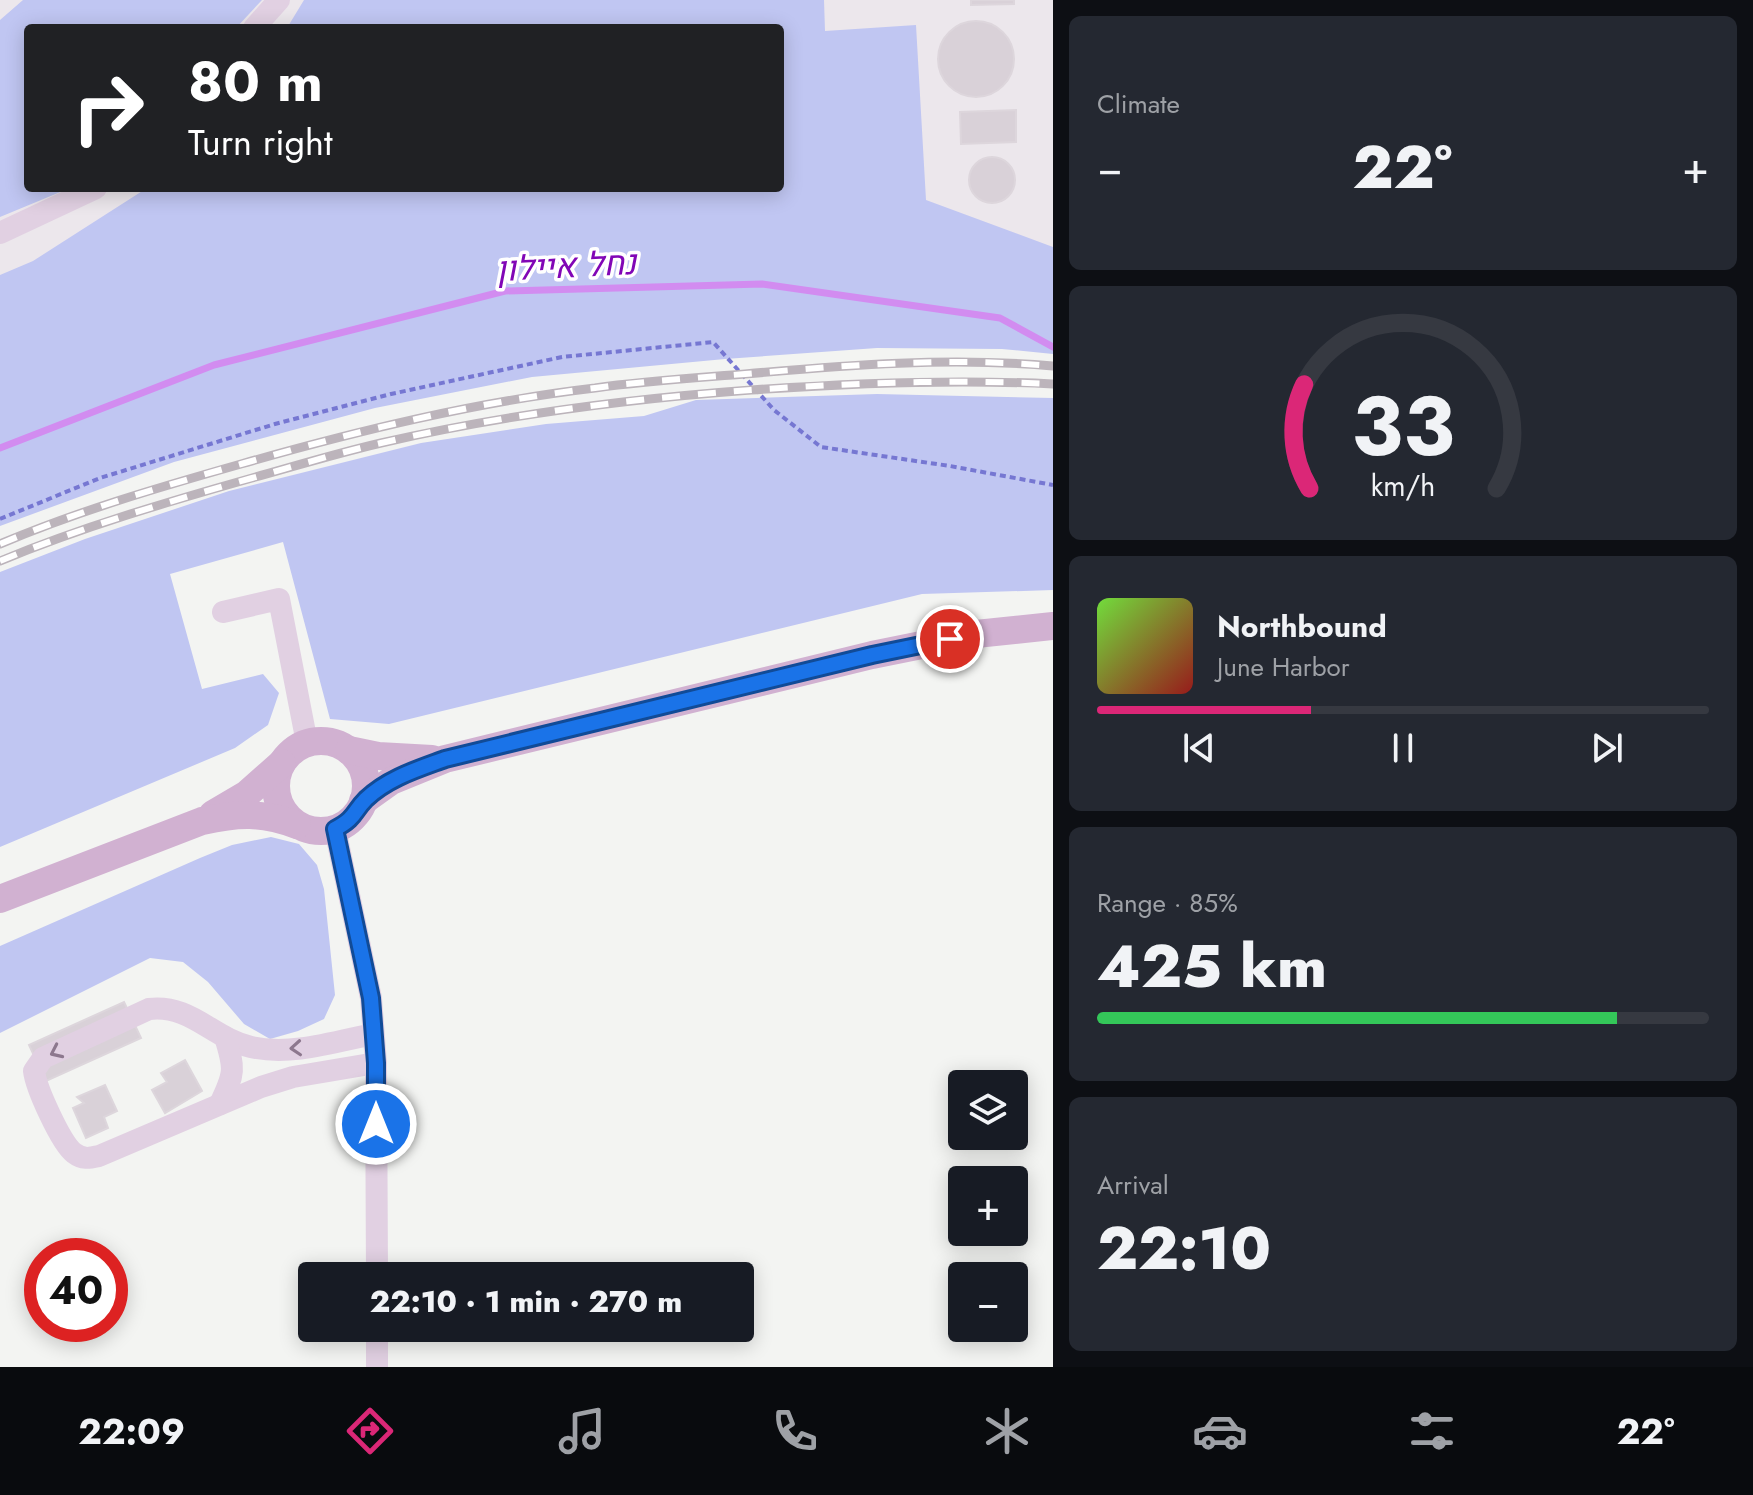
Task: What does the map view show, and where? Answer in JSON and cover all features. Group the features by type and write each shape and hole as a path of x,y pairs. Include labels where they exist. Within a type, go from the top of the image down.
{"main road":[{"path":"363,801 391,781 445,759 872,655 976,634 1053,626"},
{"path":"0,899 202,821 234,814 259,814 310,830 335,829 357,813 366,788 365,775 359,761 349,750 336,743 307,743 295,748 247,794 202,821"},
{"path":"349,750 415,760 445,759"},
{"path":"282,762 275,781 276,794 280,807 297,825"}],"street":[{"path":"258,24 279,0"},
{"path":"0,233 87,192"},
{"path":"223,612 279,599 307,743"},
{"path":"335,829 371,998 376,1063 377,1262"},
{"path":"373,1034 308,1047 273,1050 250,1047 225,1037 166,1007 149,1009 43,1058 34,1071 36,1087 72,1152 85,1159 293,1077 376,1063"},
{"path":"220,1104 231,1083 234,1065 225,1037"},
{"path":"377,1342 377,1367"}],"path":[{"path":"0,519 100,478 275,424 391,394 562,357 713,342 774,410 821,447 1053,485"}],"shaded area":[{"path":"0,0 1053,0 1053,283 0,291"},
{"path":"23,0 262,0 240,24 24,24 24,192 60,192 0,217 0,20"},
{"path":"304,0 824,0 825,31 916,25 926,200 1053,247 1053,354 1002,349 877,348 532,377 375,408 174,462 0,526 0,275 33,261 141,192 784,192 784,24 289,24"},
{"path":"877,394 1053,398 1053,590 922,594 389,724 330,719 283,542 170,574 202,689 263,674 279,693 268,725 235,748 0,847 0,572 85,539 229,491 421,443 546,424 644,416 696,400"},
{"path":"271,837 299,844 317,865 324,889 335,995 324,1019 270,1039 244,1024 208,982 183,962 150,958 0,1033 0,946 232,845"}],"building":[{"path":"971,0 1014,0 1014,4 971,5"},
{"path":"976,21 990,24 1003,32 1011,45 1014,59 1011,73 1003,86 990,94 976,97 962,94 949,86 941,73 938,59 941,45 949,32 962,24"},
{"path":"1016,110 1016,142 961,144 960,112"},
{"path":"992,157 1008,164 1015,180 1008,196 992,203 976,196 969,180 976,164"},
{"path":"124,1002 141,1038 46,1081 29,1045"},
{"path":"185,1060 202,1091 165,1113 152,1090 167,1082 161,1073"},
{"path":"105,1085 117,1111 104,1117 108,1128 86,1138 73,1108 84,1103 77,1097"}],"waterway":[{"name":"נחל איילון","path":"0,448 214,365 505,291 762,284 1000,318 1053,347"}],"railway":[{"path":"0,544 89,510 241,464 372,429 505,401 632,383 861,365 976,362 1053,366"},
{"path":"0,561 125,516 316,460 427,433 519,416 658,398 789,388 940,382 1053,384"}],"route":[{"path":"376,1124 376,1063 371,998 335,829 347,823 363,801 391,781 445,759 872,655 950,639"}]}
